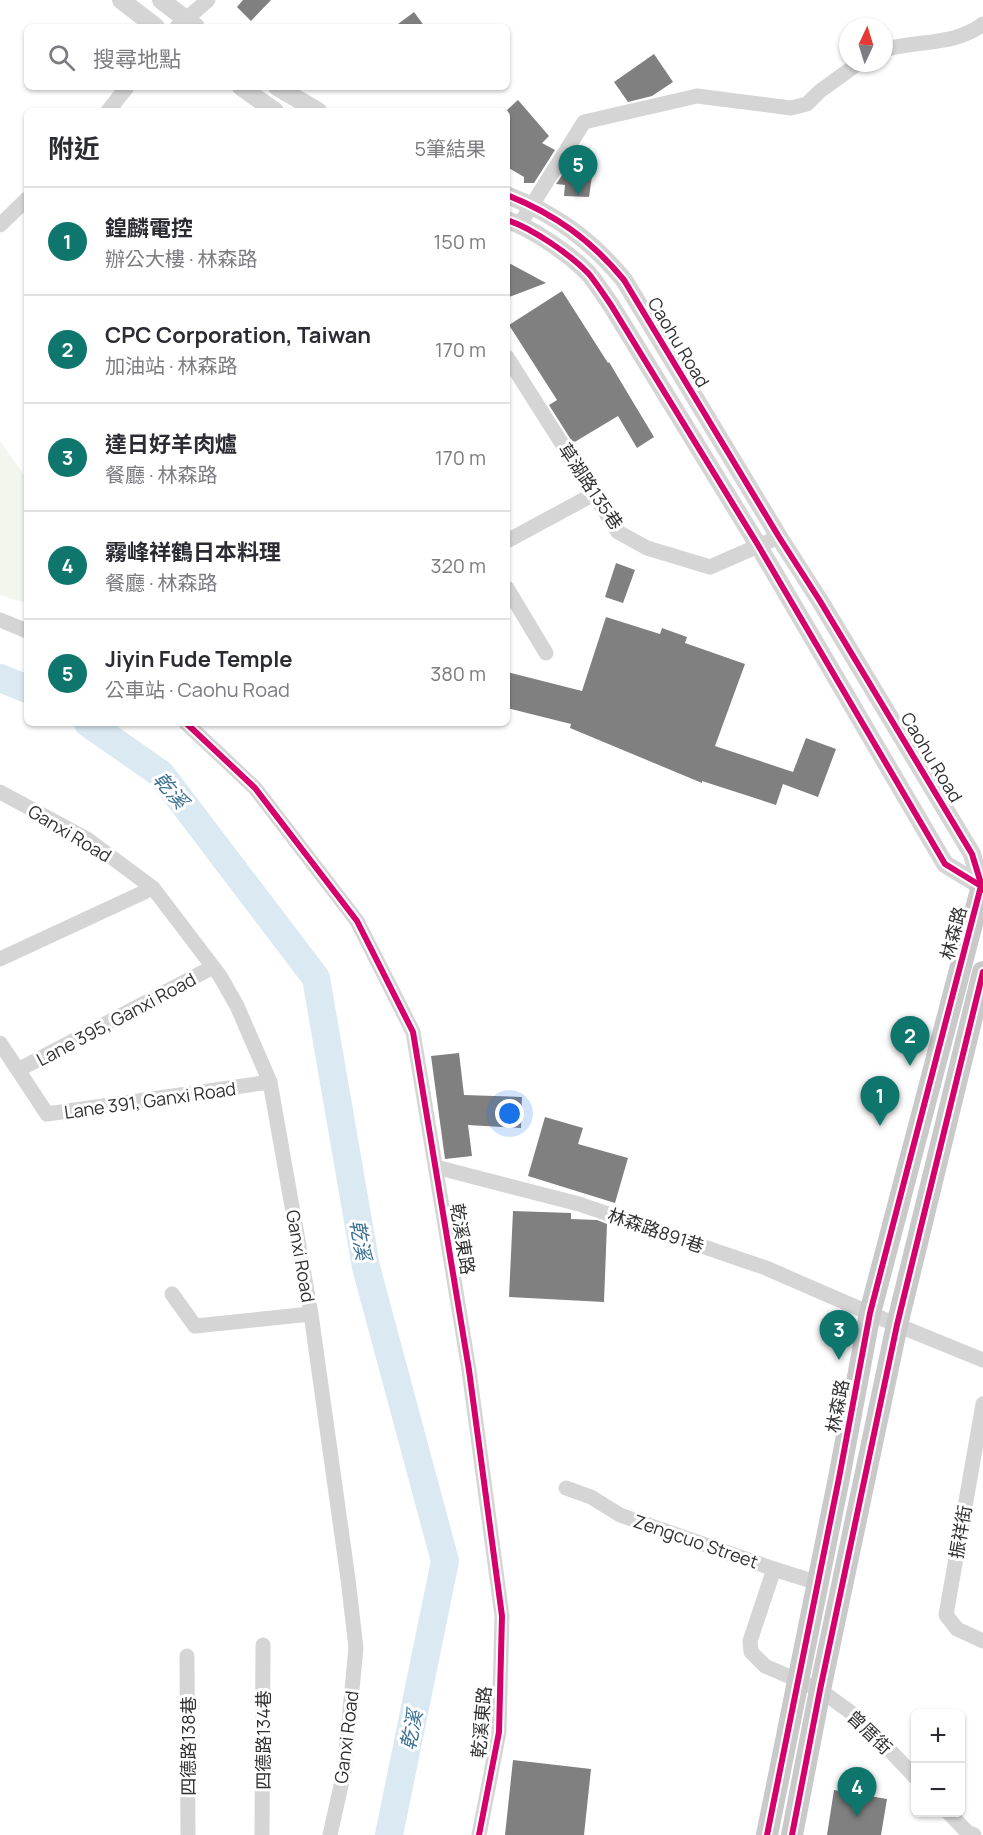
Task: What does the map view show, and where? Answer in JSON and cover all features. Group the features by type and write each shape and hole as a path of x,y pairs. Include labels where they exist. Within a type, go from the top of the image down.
{"main road":[{"name":"林森路","path":"767,1835 870,1313 982,886"},
{"path":"792,1835 820,1690 897,1325 983,972"}],"street":[{"path":"122,0 152,24"},
{"path":"161,0 186,24 208,0"},
{"path":"893,49 940,41 975,30 983,24"},
{"path":"514,222 532,204 584,123 697,96 791,108 807,104 846,72"},
{"path":"110,108 125,90"},
{"path":"245,90 271,108"},
{"path":"283,90 313,108"},
{"name":"Caohu Road","path":"510,196 532,204 582,237 624,280 972,854 982,886"},
{"path":"0,225 24,202"},
{"name":"Caohu Road","path":"514,222 554,245 589,274 611,305 758,545 945,864 982,886"},
{"name":"草湖路135巷","path":"510,362 618,532 647,548 710,567 779,537"},
{"path":"510,539 594,494"},
{"path":"510,593 546,653"},
{"path":"0,620 24,630"},
{"name":"乾溪東路","path":"189,726 255,788 357,921 413,1032 469,1370 502,1616 499,1732 479,1835"},
{"name":"Ganxi Road","path":"0,792 87,839 153,888 213,968 237,1006 270,1082 311,1314 356,1648 344,1772 330,1835"},
{"path":"0,959 153,888"},
{"name":"Lane 395, Ganxi Road","path":"18,1070 213,968"},
{"path":"0,1043 18,1070"},
{"name":"Lane 391, Ganxi Road","path":"18,1070 47,1114 270,1082"},
{"name":"林森路891巷","path":"436,1167 579,1204 766,1268 897,1325 983,1359"},
{"path":"172,1294 195,1326 311,1314"},
{"name":"振祥街","path":"983,1404 946,1615 957,1629 983,1641"},
{"name":"Zengcuo Street","path":"566,1488 591,1497 620,1515 774,1569 750,1641 751,1653 765,1666 820,1690"},
{"path":"774,1569 818,1583"},
{"name":"四德路134巷","path":"262,1835 263,1645"},
{"name":"四德路138巷","path":"187,1656 188,1835"},
{"name":"曾厝街","path":"820,1690 860,1719 911,1774"},
{"path":"953,1817 967,1832 974,1835"}],"shaded area":[{"path":"0,441 24,475 24,602 0,595"}],"building":[{"path":"243,0 271,0 251,21 237,7"},
{"path":"414,12 423,24 398,24"},
{"path":"654,54 673,82 652,96 628,102 614,82"},
{"path":"518,100 549,136 542,143 555,150 534,183 524,183 524,177 510,169 509,108"},
{"path":"593,169 589,197 564,196 565,185 556,184 565,171"},
{"path":"510,264 546,283 510,297"},
{"path":"562,291 609,362 654,437 637,448 618,416 573,443 549,405 557,400 510,324"},
{"path":"616,563 635,570 623,603 605,597"},
{"path":"606,617 660,634 662,628 687,637 685,643 745,664 715,746 793,772 806,738 836,749 818,797 783,784 776,805 702,781 702,783 570,728 571,724 510,709 510,673 582,691"},
{"path":"459,1053 464,1095 522,1097 521,1128 468,1125 472,1156 445,1159 431,1056"},
{"path":"545,1117 583,1128 578,1144 628,1158 615,1203 528,1176"},
{"path":"513,1211 571,1213 571,1219 597,1220 607,1224 604,1302 509,1297"},
{"path":"513,1760 591,1769 584,1835 505,1835"},
{"path":"834,1790 887,1799 881,1835 827,1835"}],"waterway":[{"name":"乾溪","path":"0,678 24,688"},
{"name":"乾溪","path":"92,726 161,774 316,978 366,1267 445,1561 389,1835"}],"cycle path":[{"path":"510,196 541,211 571,230 599,253 624,280 972,854 983,890"},
{"path":"510,221 528,229 562,251 589,274 598,286 758,545 945,864 981,886"},
{"path":"189,726 255,788 357,921 413,1032 469,1370 502,1616 499,1732 479,1835"},
{"path":"767,1835 870,1313 981,886"},
{"path":"792,1835 820,1690 897,1325 983,972"}],"place":[{"name":"Jiyin Fude Temple","path":"578,195"},
{"name":"CPC Corporation, Taiwan","path":"910,1066"},
{"name":"鍠麟電控","path":"880,1126"},
{"name":"達日好羊肉爐","path":"839,1360"},
{"name":"霧峰祥鶴日本料理","path":"857,1817"}]}
